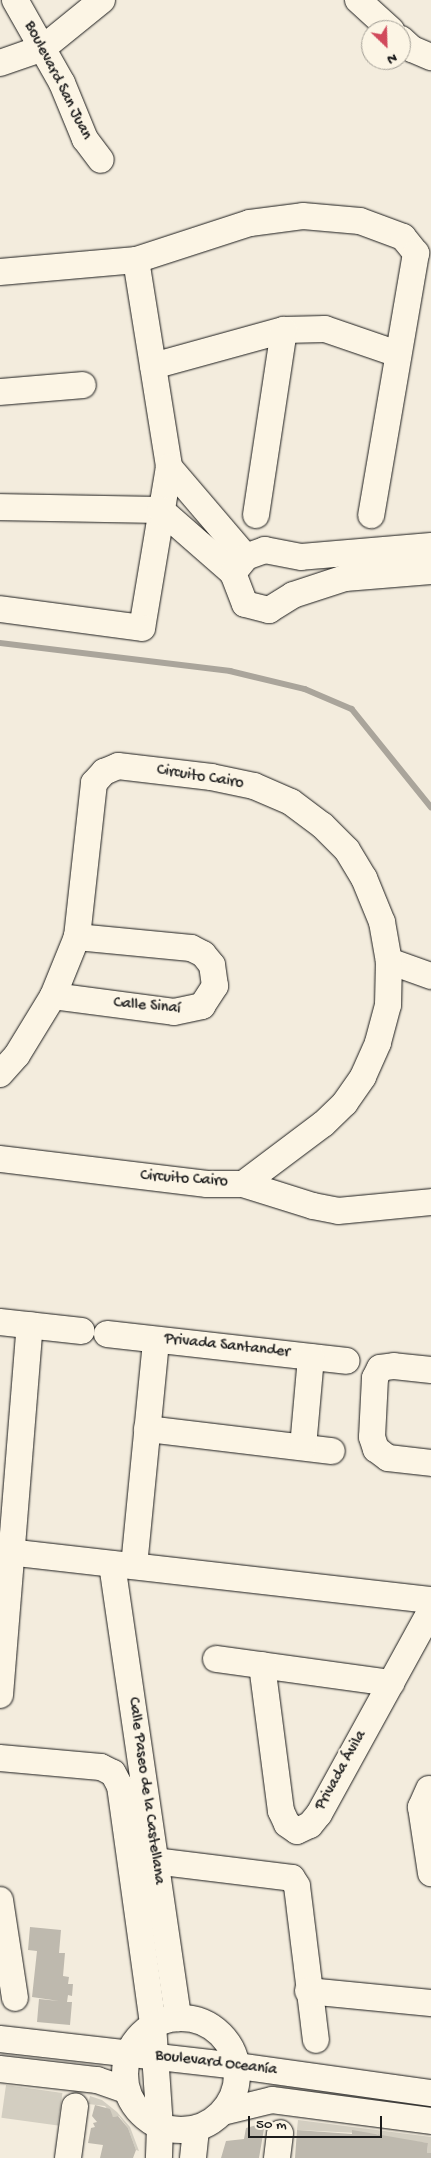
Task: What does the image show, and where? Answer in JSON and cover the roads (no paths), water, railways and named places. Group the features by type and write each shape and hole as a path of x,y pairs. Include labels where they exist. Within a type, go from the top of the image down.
{"street":[{"name":"Boulevard San Juan","path":"15,0 62,83 85,140 101,160"},
{"path":"0,63 43,48 102,0"},
{"path":"373,4 384,20"},
{"path":"411,48 431,57"},
{"path":"0,272 136,260 250,223 303,216 360,221 403,237 416,253 371,515"},
{"path":"0,609 142,628 169,467 136,260"},
{"path":"153,366 284,330 325,329 398,354"},
{"path":"256,515 284,330"},
{"path":"0,392 83,385"},
{"path":"169,467 239,565 246,604 269,610 293,595 345,578 431,571"},
{"path":"0,507 161,510 239,565"},
{"path":"239,565 265,550 301,557 431,546"},
{"name":"Circuito Cairo","path":"0,1074 17,1055 53,996 77,937 94,783 104,772 118,766 211,777 254,786 291,802 328,831 347,850 364,878 382,922 389,961 388,1005 378,1043 363,1076 345,1103 323,1124 243,1184 188,1182 0,1159"},
{"name":"Calle Sinaí","path":"53,996 174,1012 202,1006 215,986 212,964 202,954 191,948 77,937"},
{"path":"389,961 431,976"},
{"path":"243,1184 313,1206 338,1211 431,1202"},
{"name":"Privada Santander","path":"0,1322 346,1361"},
{"path":"0,1695 11,1412 30,1325"},
{"name":"Calle Paseo de la Castellana","path":"156,1340 148,1429 123,1565 156,1861 178,2018"},
{"path":"303,1448 312,1357"},
{"path":"431,1370 394,1366 380,1368 375,1378 372,1437 376,1449 388,1458 431,1463"},
{"path":"148,1429 332,1451"},
{"path":"5,1552 431,1600"},
{"name":"Privada Ávila","path":"262,1665 281,1811 287,1824 297,1831 310,1826 319,1814 431,1610"},
{"path":"216,1659 391,1683"},
{"name":"Calle Paseo de la Castellana","path":"0,1758 101,1767 113,1773 120,1786 154,2025 160,2127 159,2158"},
{"path":"429,1789 421,1806 431,1873"},
{"path":"130,1858 292,1878 297,1886 308,1991 316,2040"},
{"path":"0,1900 15,1998"},
{"path":"308,1991 431,2003"},
{"path":"178,2018 201,2021 220,2033 234,2052 238,2066 234,2095 223,2112 196,2129 172,2131 160,2127 139,2113 126,2090 124,2077 128,2053 142,2033 154,2025 178,2018"},
{"name":"Boulevard Oceanía","path":"0,2039 238,2066 431,2093"},
{"path":"0,2069 97,2080 126,2090"},
{"name":"Boulevard Oceanía","path":"223,2112 272,2100 431,2121"},
{"path":"68,2158 75,2106"},
{"path":"193,2158 196,2129"}],"waterway":[{"path":"0,643 230,671 305,689 352,709 431,807"}]}
